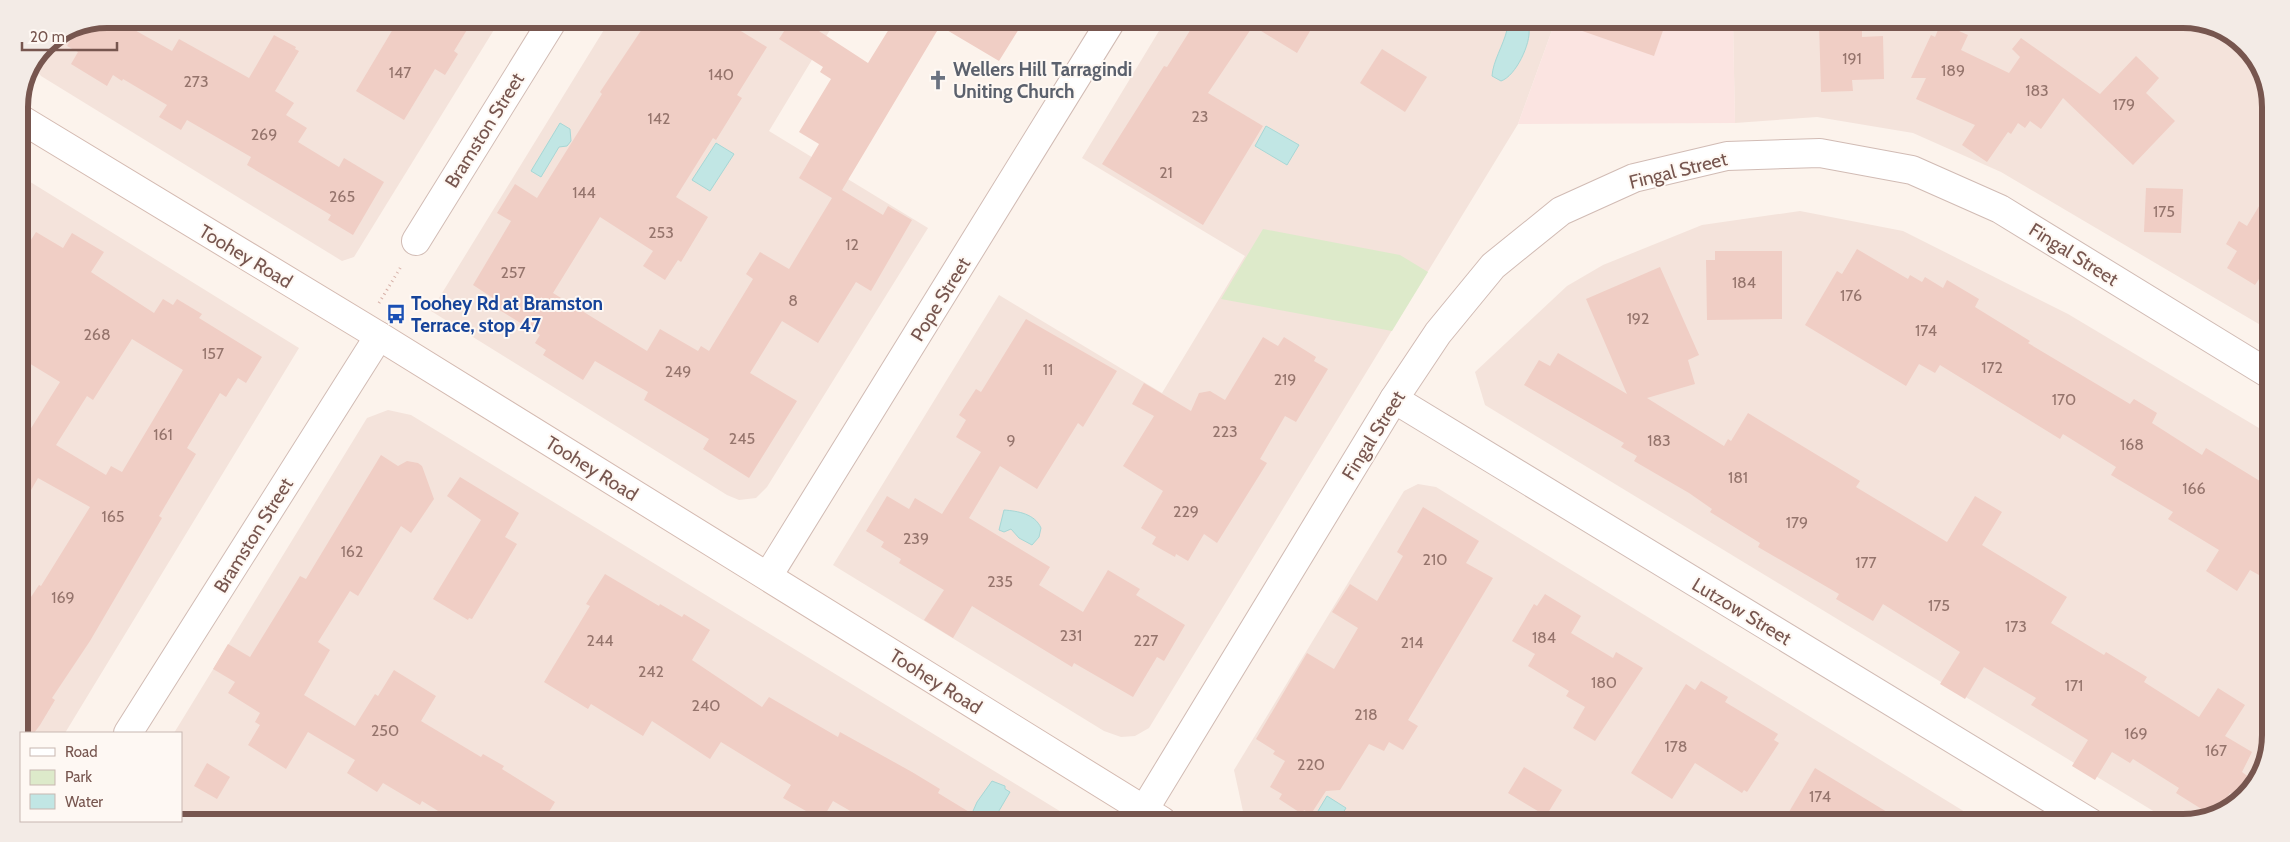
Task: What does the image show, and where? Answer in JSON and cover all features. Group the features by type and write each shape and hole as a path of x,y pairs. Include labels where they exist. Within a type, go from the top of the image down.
{"street":[{"name":"Bramston Street","path":"416,241 548,28"},
{"name":"Pope Street","path":"768,576 1107,28"},
{"name":"Toohey Road","path":"28,123 379,336 1151,814"},
{"name":"Fingal Street","path":"1154,814 1394,399 1438,333 1493,266 1561,211 1634,178 1727,156 1801,153 1820,153 1912,170 2000,209 2262,370"},
{"name":"Bramston Street","path":"129,732 379,336"},
{"name":"Lutzow Street","path":"1394,399 2076,814"}],"path":[{"path":"376,308 388,288"}],"shaded area":[{"path":"495,28 354,257 342,261 41,76 36,70 51,51 62,41 76,33 91,29"},
{"path":"605,28 831,28 769,131 928,228 767,487 756,498 739,500 727,495 431,311"},
{"path":"1161,28 1553,28 1518,124 1149,728 1135,736 1121,737 1104,731 833,565 999,295 1162,393 1245,256 1082,158"},
{"path":"1553,28 1733,28 1735,123 1518,124"},
{"path":"1733,28 2194,28 2209,32 2232,44 2246,58 2252,67 2261,91 2262,326 2001,172 1913,133 1817,117 1735,123"},
{"path":"28,181 299,348 66,732 28,732"},
{"path":"1800,211 1903,231 2068,314 2262,430 2262,746 2252,775 2239,791 2228,801 2204,812 2194,814 2158,814 1485,405 1475,372 1567,286 1603,265 1702,225"},
{"path":"388,410 411,415 1065,814 182,814 182,732 175,732 367,418"},
{"path":"1418,484 1436,487 1968,814 1244,814 1234,770 1404,491"}],"green space":[{"path":"1263,229 1400,255 1428,272 1392,331 1221,299"}],"water":[{"path":"1510,28 1528,28 1529,35 1525,50 1517,66 1507,78 1501,81 1492,76 1507,30"},
{"path":"560,123 570,129 571,141 567,146 559,147 541,177 531,171"},
{"path":"1266,126 1299,145 1287,165 1255,146"},
{"path":"716,143 734,154 710,191 692,180"},
{"path":"1004,510 1026,514 1035,519 1041,528 1039,537 1032,545 1019,538 1011,529 1004,532 999,530"},
{"path":"992,781 1005,786 1005,789 1010,792 997,814 972,814 977,802"},
{"path":"1327,796 1346,808 1342,814 1316,814"}],"building":[{"path":"131,28 172,51 179,39 249,78 274,35 296,47 295,49 299,51 275,91 294,103 286,115 307,128 298,142 339,167 344,158 384,182 353,235 328,220 331,215 247,165 251,157 187,120 181,130 159,117 167,105 123,79 122,81 113,75 107,86 71,64 78,52 67,46 76,33 91,29"},
{"path":"394,28 468,28 454,51 458,54 445,75 435,69 404,120 356,91"},
{"path":"643,28 736,28 767,47 737,95 742,98 716,140 713,138 676,197 708,217 681,262 678,260 665,280 643,266 653,251 600,217 553,293 647,351 660,329 698,351 701,346 709,351 753,279 746,274 760,252 789,269 832,198 799,178 819,144 799,132 831,79 820,72 823,67 779,39 786,28 814,28 868,63 890,28 939,28 842,190 883,215 888,206 912,220 871,291 856,282 818,343 782,321 750,373 797,401 749,478 703,449 709,439 644,400 648,392 595,361 583,380 543,355 546,350 535,343 540,335 493,306 496,300 473,285 511,221 497,213 515,184 537,198 602,94 600,92"},
{"path":"943,28 1020,28 999,61"},
{"path":"1192,28 1252,28 1208,93 1263,126 1203,225 1102,164 1164,66 1167,67"},
{"path":"1256,28 1312,28 1297,53"},
{"path":"1574,28 1664,28 1654,56"},
{"path":"1819,28 1862,28 1862,37 1883,36 1884,79 1852,80 1853,91 1821,92"},
{"path":"1939,28 1952,28 1968,35 1961,50 2009,73 2020,57 2012,49 2021,38 2100,94 2136,56 2159,78 2146,93 2175,121 2133,165 2063,98 2041,129 2030,121 2025,128 2018,123 2011,134 2008,132 1987,162 1962,145 1975,125 1916,99 1926,78 1911,78 1931,35 1935,37"},
{"path":"1382,49 1427,77 1405,112 1360,83"},
{"path":"2146,188 2183,189 2181,233 2144,232"},
{"path":"2262,201 2262,281 2259,279 2255,285 2227,268 2237,251 2226,244 2239,221 2247,226"},
{"path":"36,232 63,248 72,233 104,252 91,272 154,313 163,299 173,305 177,299 202,314 199,318 262,357 246,383 238,378 226,397 220,393 187,448 196,454 159,516 162,518 90,641 52,698 55,700 40,725 35,732 28,732 28,599 39,585 41,586 90,507 38,478 28,495 28,433 60,382 28,362 28,245","holes":["132,339 183,370 122,472 111,466 106,475 56,445 87,396 93,400"]},
{"path":"1857,249 1908,279 1910,275 1922,282 1925,277 1943,288 1947,280 1979,299 1975,307 2030,341 2028,343 2130,404 2134,399 2157,413 2152,423 2202,455 2206,448 2262,482 2262,577 2250,570 2237,591 2206,571 2219,550 2168,519 2173,512 2111,475 2116,467 2063,434 2060,439 1940,365 1935,373 1919,364 1906,386 1805,325 1837,271 1842,274"},
{"path":"1715,251 1782,251 1782,319 1707,320 1706,260 1715,260"},
{"path":"1660,267 1699,355 1688,360 1695,384 1647,398 1724,446 1728,439 1731,441 1748,413 1860,481 1856,487 1947,542 1975,496 2002,512 1982,545 2067,597 2051,623 2104,655 2106,652 2147,677 2144,682 2199,717 2218,688 2245,705 2225,736 2252,752 2242,772 2250,778 2246,784 2234,795 2230,793 2223,804 2205,811 2176,793 2179,788 2133,759 2130,763 2112,752 2095,780 2072,766 2088,740 2031,705 2036,698 1984,667 1965,699 1940,684 1960,652 1883,604 1873,621 1836,599 1839,594 1758,547 1760,543 1710,512 1712,509 1689,493 1634,461 1637,456 1621,447 1624,443 1524,385 1539,360 1550,366 1558,353 1627,394 1586,299"},
{"path":"1026,319 1117,371 1083,427 1078,423 1037,489 1000,466 969,518 1050,567 1039,585 1083,612 1108,570 1140,589 1136,595 1185,625 1164,661 1157,657 1133,697 1074,663 1072,667 972,606 953,638 924,620 944,590 899,563 901,559 881,547 884,542 866,531 887,496 909,509 915,498 942,514 981,452 956,437 966,420 959,415 976,389 981,392"},
{"path":"1263,337 1278,346 1284,337 1316,357 1314,361 1328,369 1296,422 1285,416 1260,459 1267,463 1217,543 1204,534 1188,561 1176,554 1175,557 1152,544 1156,537 1141,528 1163,491 1123,466 1154,416 1132,404 1144,383 1191,411 1199,393 1210,391 1225,400"},
{"path":"381,455 398,466 407,461 418,463 422,466 434,499 411,533 401,526 358,596 350,591 318,642 330,650 304,695 355,726 375,694 378,696 394,670 436,696 421,721 481,757 483,754 504,766 502,769 555,802 548,814 443,814 422,801 420,805 383,783 377,792 347,773 355,760 308,732 286,769 248,745 260,725 255,722 260,713 228,693 235,682 213,669 228,644 250,657 300,576 306,579"},
{"path":"460,477 519,513 505,537 517,544 472,619 469,618 468,620 433,599 481,520 447,496"},
{"path":"1423,507 1479,541 1466,563 1493,578 1408,720 1418,726 1403,750 1389,742 1384,751 1369,744 1340,790 1326,791 1311,814 1304,810 1302,814 1279,799 1282,794 1270,787 1285,761 1273,754 1275,751 1256,739 1307,653 1334,669 1358,628 1332,612 1350,584 1377,601 1403,556 1397,552"},
{"path":"605,574 659,606 660,604 682,617 684,614 710,630 692,660 762,707 769,697 838,737 840,732 940,789 938,793 972,814 856,814 833,801 825,814 811,814 783,798 791,785 721,742 710,759 652,721 643,736 591,704 588,709 544,682 590,606 586,604"},
{"path":"1545,594 1581,616 1571,633 1613,658 1616,652 1643,668 1595,741 1573,728 1585,707 1566,696 1569,691 1528,666 1535,654 1512,641 1534,604 1537,606"},
{"path":"1701,681 1728,697 1725,702 1778,734 1774,740 1779,743 1747,792 1744,790 1742,793 1695,763 1672,799 1631,773 1686,684 1695,690"},
{"path":"207,763 230,777 217,799 194,786"},
{"path":"1524,767 1562,790 1547,814 1543,814 1508,793"},
{"path":"1815,768 1890,814 1788,814"}],"place":[{"name":"Wellers Hill Tarragindi Uniting Church","path":"938,80"},
{"name":"Toohey Rd at Bramston Terrace, stop 47","path":"396,314"}]}
